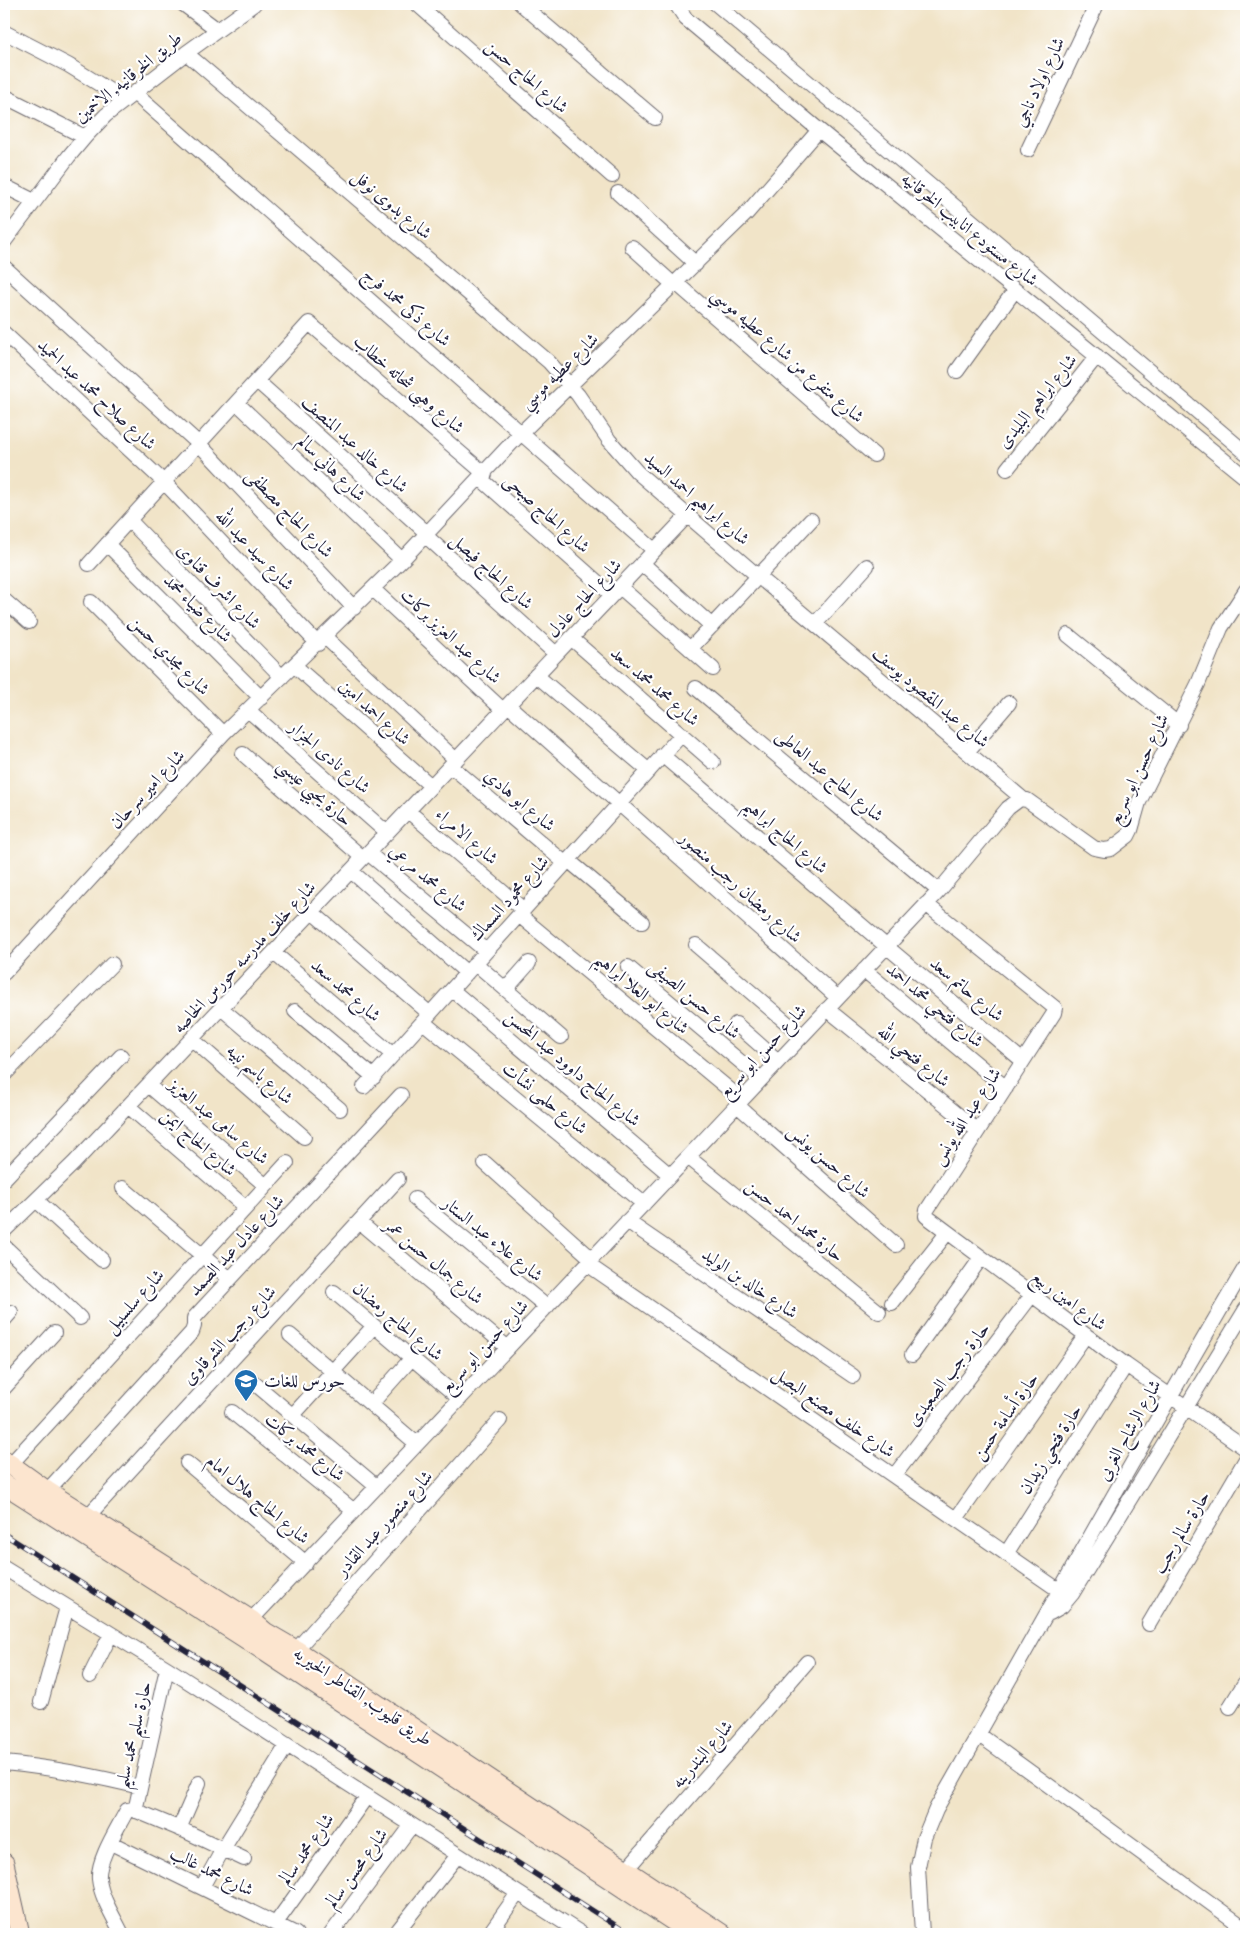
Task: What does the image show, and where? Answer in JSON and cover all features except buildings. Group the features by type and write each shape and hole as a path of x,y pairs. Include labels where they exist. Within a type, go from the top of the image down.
{"main road":[{"name":"طريق قليوب, القناطر الخيريه","path":"7,1462 46,1491 251,1620 265,1632 296,1650 722,1934"},
{"name":"طريق قليوب, القناطر الخيريه","path":"4,1484 243,1637 694,1934"},
{"path":"4,1863 20,1934"}],"street":[{"path":"183,4 218,30"},
{"name":"طريق الخرقانيه, الاخمين","path":"4,242 85,136 130,96 254,4"},
{"name":"شارع الحاج حسن","path":"417,4 612,176"},
{"path":"521,4 655,118"},
{"name":"شارع مستودع انابيب الخرقانيه","path":"676,4 686,19 819,130 1246,478"},
{"name":"شارع مستودع انابيب الخرقانيه","path":"716,4 1246,453"},
{"name":"شارع اولاد ناجي","path":"1028,150 1097,4"},
{"name":"شارع ذكى محمد فرج","path":"4,32 130,96 654,550"},
{"name":"شارع بدوى نوفل","path":"186,54 549,362 571,386"},
{"path":"4,96 85,136"},
{"name":"شارع عطيه موسي","path":"321,640 427,535 521,433 747,213 819,130"},
{"path":"4,186 34,201"},
{"path":"618,193 696,264"},
{"name":"شارع متفرع من شارع عطيه موسي","path":"632,247 874,456"},
{"name":"شارع الحاج مصطفى","path":"4,267 199,444 354,608"},
{"path":"957,371 1015,290"},
{"name":"شارع وهبى شحاته خطاب","path":"257,381 309,324 483,476"},
{"name":"شارع صلاح محمد عبد الحميد","path":"4,333 164,482"},
{"name":"شارع ابراهيم البليدى","path":"1007,469 1097,356"},
{"path":"89,564 257,381"},
{"name":"شارع خالد عبد المنصف","path":"257,381 427,535"},
{"name":"شارع ابراهيم احمد السيد","path":"571,386 623,458 637,472 814,624"},
{"name":"شارع هاني سالم","path":"237,402 402,560"},
{"name":"شارع الحاج صبحى","path":"483,476 616,591 713,669"},
{"name":"شارع سيد عبد الله","path":"164,482 321,640 453,763"},
{"name":"شارع الحاج عادل","path":"506,708 687,516"},
{"name":"شارع اشرف قناوى","path":"129,520 282,677"},
{"path":"690,649 759,578 811,520"},
{"name":"شارع الحاج فيصل","path":"427,535 556,654"},
{"name":"شارع ضياء محمد","path":"107,544 261,698"},
{"path":"642,563 712,626"},
{"path":"814,624 867,566"},
{"name":"شارع عبد العزيز بركات","path":"374,589 506,708 619,804"},
{"name":"شارع حسن ابو سريع","path":"251,1620 939,891 1008,808 1015,802 1023,799 1034,804 1094,848 1104,850 1116,847 1128,836 1139,802 1179,725 1221,628 1246,590"},
{"path":"4,600 29,622"},
{"name":"شارع مجدي حسن","path":"91,602 223,734"},
{"name":"شارع عبد المقصود يوسف","path":"814,624 1023,799"},
{"path":"1068,635 1179,725"},
{"name":"شارع محمد محمد سعد","path":"572,638 713,762"},
{"name":"شارع امير سرحان","path":"4,973 223,734 321,640"},
{"name":"شارع احمد امين","path":"295,666 431,786"},
{"path":"536,675 649,770"},
{"name":"شارع الحاج عبد العاطى","path":"696,688 939,891"},
{"path":"967,752 1009,703"},
{"name":"شارع خلف مدرسه حورس الخاصه","path":"4,1230 128,1106 506,708"},
{"name":"شارع نادى الجزار","path":"248,710 388,833"},
{"name":"شارع محمود السماك","path":"295,1011 369,1082 682,734"},
{"name":"حارة يحيي عيسي","path":"243,754 366,855"},
{"name":"شارع الحاج ابراهيم","path":"662,755 886,946"},
{"name":"شارع ابو هادي","path":"453,763 567,861 642,922"},
{"name":"شارع رمضان رجب منصور","path":"619,804 838,998"},
{"name":"شارع الامراء","path":"408,811 521,912"},
{"name":"شارع محمد مرعي","path":"366,855 486,951"},
{"path":"351,871 471,968 506,989 561,1037"},
{"name":"شارع عبد الله يونس","path":"926,904 1054,1005 1055,1008 1054,1013 925,1213 928,1218 947,1233"},
{"name":"شارع حلمى نشأت","path":"312,912 426,1018 644,1204"},
{"name":"شارع ابو العلا ابراهيم","path":"521,912 739,1102"},
{"path":"696,945 802,1036"},
{"name":"شارع حاتم سعد","path":"886,946 1023,1061"},
{"name":"شارع محمد سعد","path":"274,953 393,1055"},
{"path":"506,989 529,963"},
{"path":"4,1075 112,964"},
{"name":"شارع حسن الصيفى","path":"628,967 761,1079"},
{"name":"شارع فتحي محمد احمد","path":"864,970 1006,1088"},
{"name":"شارع الحاج داوود عبد المحسن","path":"452,990 670,1176"},
{"path":"221,1008 340,1109"},
{"name":"شارع فتحي الله","path":"827,1010 978,1131"},
{"path":"736,1024 778,1061"},
{"name":"شارع باسم نبيه","path":"192,1039 304,1137"},
{"path":"4,1179 121,1056"},
{"name":"شارع سامى عبد العزيز","path":"148,1085 265,1185"},
{"name":"شارع عادل عبد الصمد","path":"46,1491 192,1332 194,1318 401,1095"},
{"name":"شارع حسن يونس","path":"739,1102 896,1245"},
{"name":"شارع الحاج ايمن","path":"128,1106 246,1207"},
{"name":"حارة محمد احمد حسن","path":"688,1157 879,1312"},
{"name":"شارع سلسبيل","path":"7,1462 287,1163"},
{"name":"شارع خلف مصنع البصل","path":"484,1163 590,1261 1060,1591"},
{"name":"شارع رجب الشرقاوى","path":"88,1516 398,1179"},
{"path":"123,1188 230,1279"},
{"name":"شارع علاء عبد الستار","path":"415,1199 547,1307"},
{"path":"36,1200 102,1260"},
{"name":"شارع جمال حسن عمر","path":"359,1222 508,1348"},
{"name":"شارع خالد بن الوليد","path":"627,1222 853,1376"},
{"path":"892,1302 947,1233"},
{"name":"شارع امين ربيع","path":"947,1233 1126,1365 1246,1449"},
{"path":"4,1246 80,1318"},
{"path":"912,1356 981,1258"},
{"name":"شارع الرشاح الغربى","path":"922,1934 918,1867 924,1838 936,1809 1170,1396 1246,1266"},
{"name":"شارع الحاج رمضان","path":"334,1292 460,1399"},
{"name":"حارة رجب الصعيدى","path":"894,1476 1032,1295"},
{"name":"شارع الرشاح الغربى","path":"1048,1614 1062,1606 1072,1594 1246,1309"},
{"path":"293,1415 374,1326"},
{"path":"4,1388 54,1333"},
{"path":"290,1335 418,1444"},
{"name":"حارة أسامة حسن","path":"956,1518 1086,1336"},
{"path":"1198,1347 1216,1358"},
{"path":"371,1404 412,1358"},
{"name":"حارة فتحي زيدان","path":"1006,1554 1126,1365"},
{"path":"253,1382 377,1487"},
{"name":"شارع محمد بركات","path":"232,1412 354,1512"},
{"name":"شارع منصور عبد القادر","path":"296,1650 500,1420"},
{"name":"حارة سالم رجب","path":"1149,1624 1246,1459"},
{"name":"شارع الحاج هلال امام","path":"186,1463 306,1563"},
{"path":"4,1568 167,1668 582,1934"},
{"path":"41,1702 67,1607"},
{"path":"90,1676 111,1634"},
{"name":"شارع البندرينه","path":"625,1871 807,1662"},
{"name":"حارة سليم محمد سليم","path":"135,1811 167,1668"},
{"path":"1230,1707 1246,1681"},
{"path":"978,1734 1246,1929"},
{"path":"202,1887 223,1849 288,1745"},
{"path":"4,1763 88,1774 140,1787"},
{"path":"179,1829 199,1783"},
{"name":"شارع محمد سالم","path":"276,1923 367,1796"},
{"path":"122,1934 101,1888 99,1877 100,1864 127,1810 135,1811 179,1829 244,1859"},
{"name":"شارع محسن سالم","path":"331,1934 412,1825"},
{"name":"شارع محمد غالب","path":"111,1843 296,1934"},
{"path":"395,1934 458,1854"},
{"path":"489,1934 518,1893"}],"railway":[{"path":"4,1534 629,1934"}],"place":[{"name":"حورس للغات","path":"246,1402"}]}
